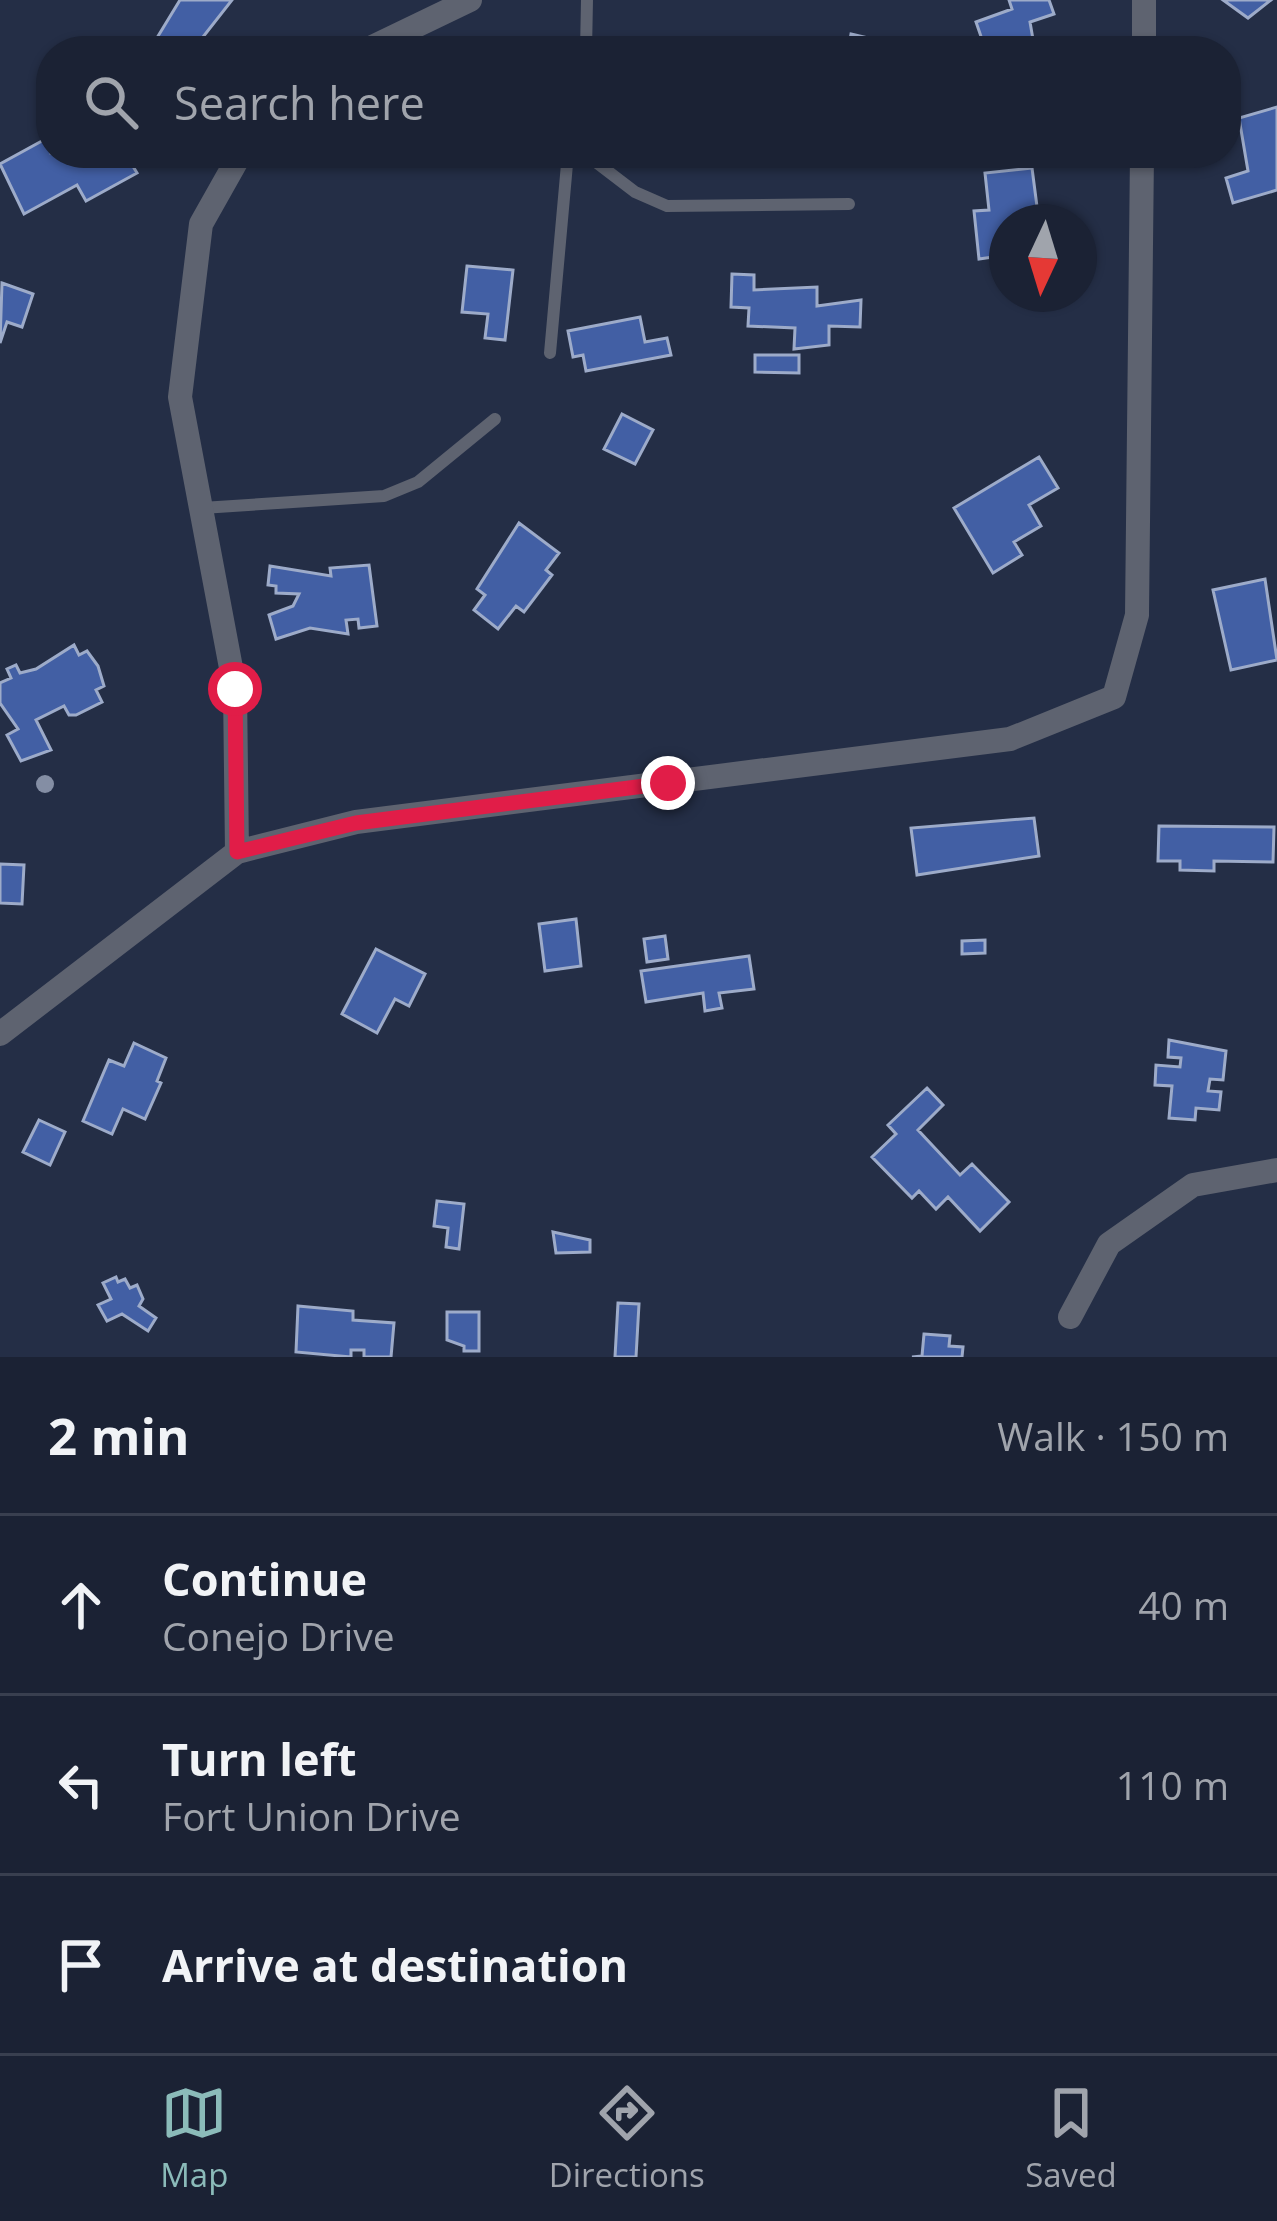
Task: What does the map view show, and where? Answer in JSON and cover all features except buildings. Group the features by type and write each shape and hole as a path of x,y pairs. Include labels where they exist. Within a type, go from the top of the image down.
{"street":[{"path":"395,36 470,0"},
{"path":"1144,0 1144,36"},
{"path":"233,168 201,224 179,397 235,689 237,852"},
{"path":"0,1034 237,852 356,823 1010,739 1114,698 1137,615 1142,168"},
{"path":"1070,1317 1108,1244 1193,1185 1277,1170"}],"lane":[{"path":"586,36 587,0"},
{"path":"550,353 567,168"},
{"path":"604,168 635,192 667,206 848,204"},
{"path":"201,508 384,496 418,482 494,419"}],"route":[{"path":"235,689 237,852 356,823 668,783"}]}
